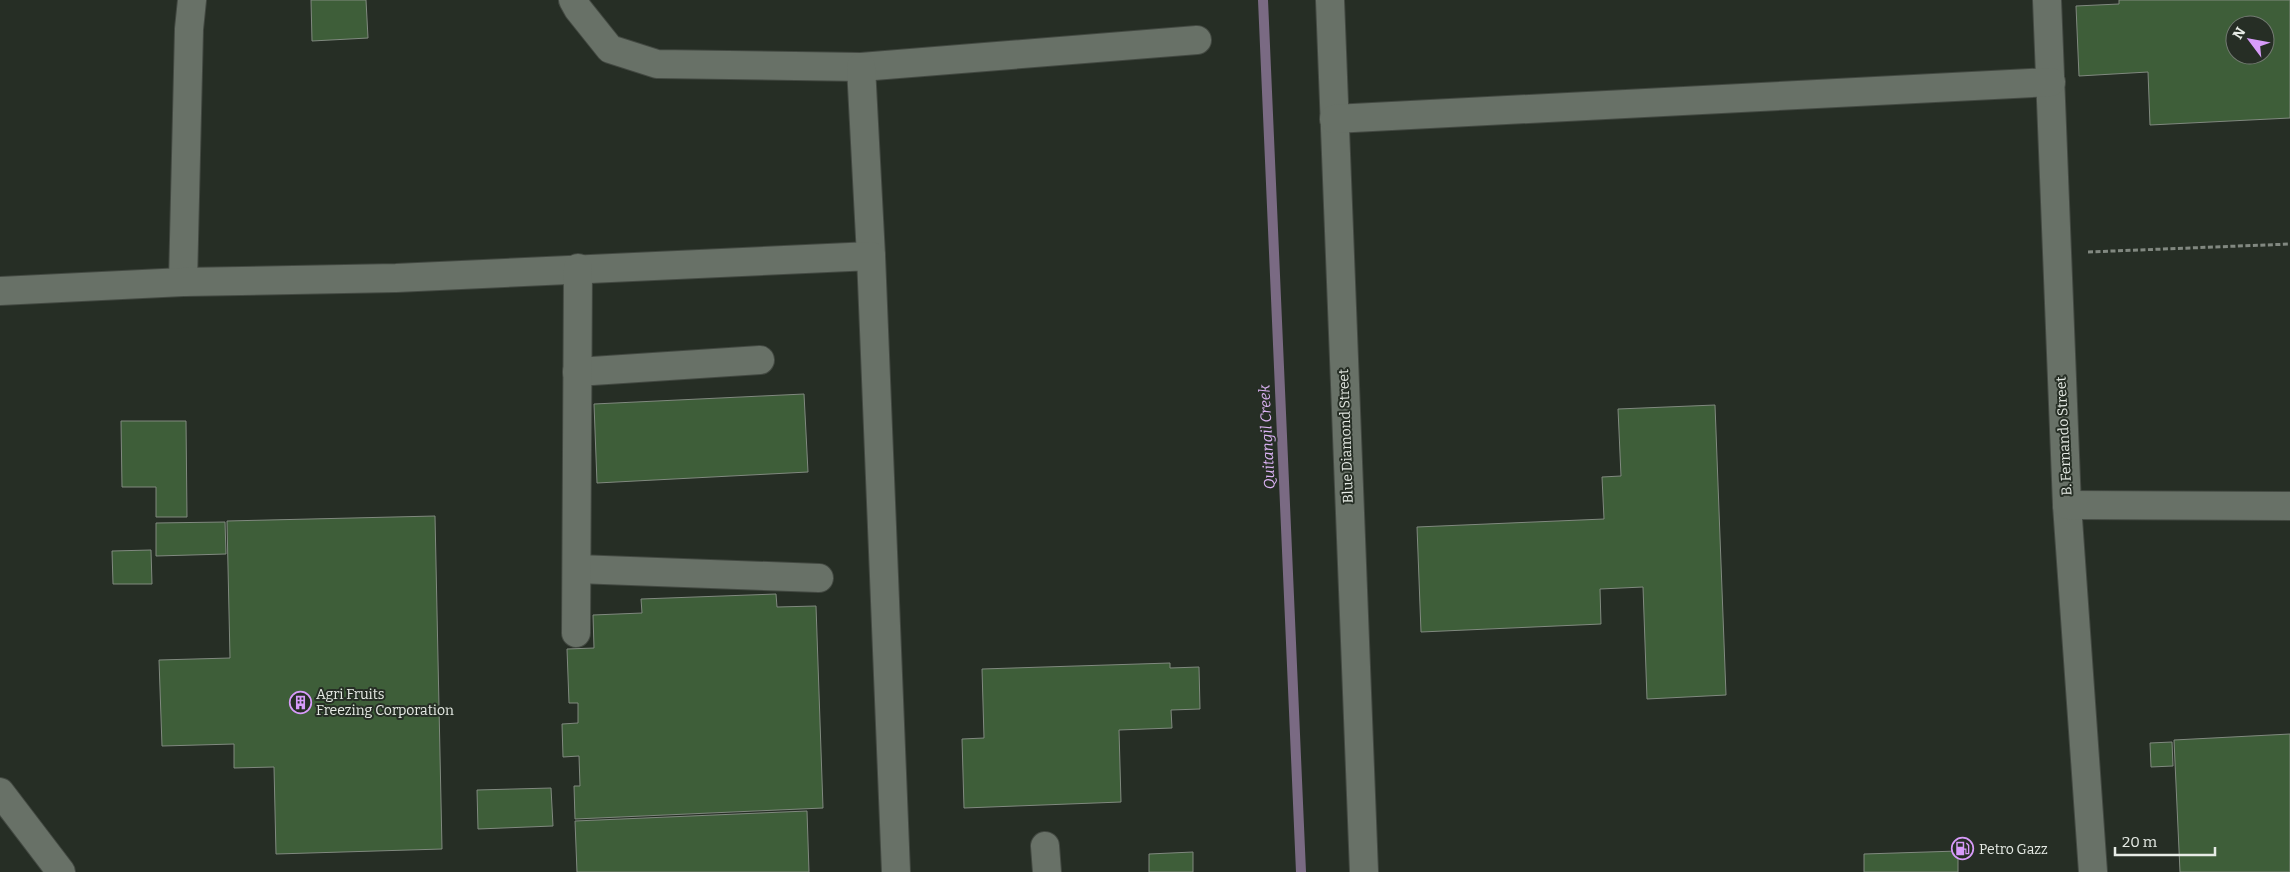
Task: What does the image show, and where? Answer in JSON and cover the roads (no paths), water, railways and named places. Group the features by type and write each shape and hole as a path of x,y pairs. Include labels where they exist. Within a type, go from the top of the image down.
{"street":[{"path":"183,282 189,29 192,0"},
{"path":"573,0 578,9 610,48 657,64 861,67 1196,40"},
{"name":"Blue Diamond Street","path":"1330,0 1364,872"},
{"name":"B. Fernando Street","path":"2047,0 2067,506 2093,872"},
{"path":"861,67 872,256 896,872"},
{"path":"1334,119 2050,82"},
{"path":"0,291 183,282 396,278 578,268 872,256"},
{"path":"576,633 578,268"},
{"path":"578,372 760,360"},
{"path":"2067,506 2290,506"},
{"path":"577,569 819,578"},
{"path":"0,792 61,872"}],"waterway":[{"name":"Quitangil Creek","path":"1263,0 1301,872"}],"place":[{"name":"Agri Fruits Freezing Corporation","path":"300,702"},
{"name":"Petro Gazz","path":"1963,849"}]}
